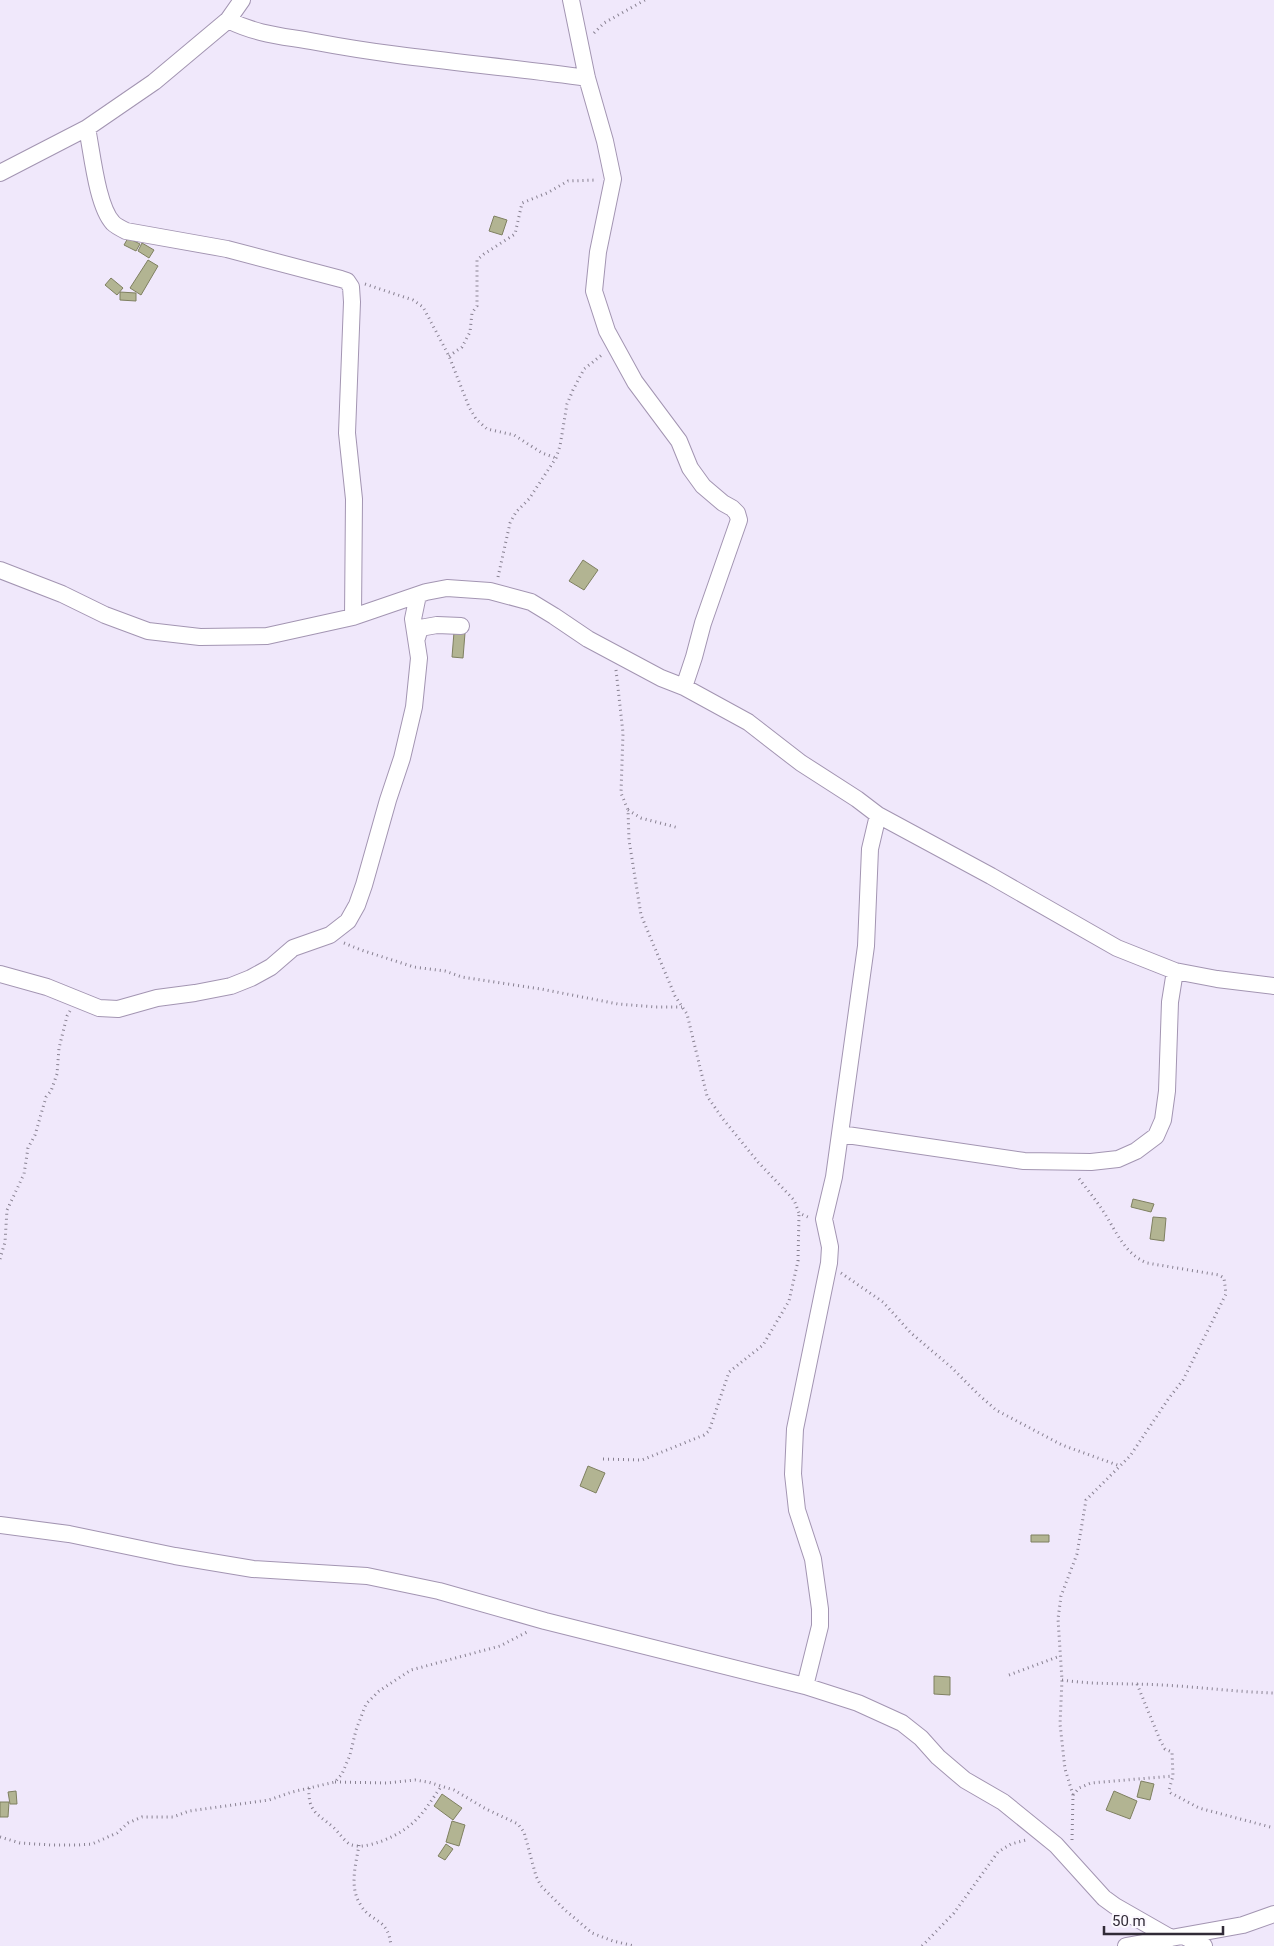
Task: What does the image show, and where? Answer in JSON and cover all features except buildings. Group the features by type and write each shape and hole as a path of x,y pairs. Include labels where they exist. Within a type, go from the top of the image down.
{"street":[{"path":"0,173 87,128 154,82 228,20 242,0"},
{"path":"572,0 587,78 605,141 613,179 598,252 594,291 607,331 635,382 679,442 690,468 699,480 722,503 732,508 737,513 739,520 703,623 684,687"},
{"path":"228,20 246,29 268,35 356,50 587,78"},
{"path":"87,128 100,194 107,215 114,224 126,231 227,249 347,281 351,287 347,433 354,499 353,617"},
{"path":"0,570 62,594 105,615 148,631 200,637 267,636 353,617 418,595 448,588 490,591 531,602 588,639 661,678 684,687 748,722 801,763 857,799 878,816 991,876 1117,948 1175,971 1217,979 1274,986"},
{"path":"0,974 47,987 99,1008 108,1010 118,1009 157,998 230,986 251,978 271,967 293,948 330,935 348,921 357,905 402,758 418,683 419,658 413,619 418,595"},
{"path":"417,638 420,628 437,625 461,626"},
{"path":"805,1686 820,1626 820,1609 813,1558 797,1510 793,1474 795,1429 830,1263 830,1247 824,1219 834,1177 866,946 870,849 878,816"},
{"path":"840,1134 1024,1161 1091,1162 1118,1159 1136,1151 1156,1136 1163,1120 1167,1090 1169,1018 1175,971"},
{"path":"0,1524 69,1534 175,1556 253,1569 367,1576 438,1591 545,1621 805,1686 858,1703 902,1722 965,1780 1003,1802 1056,1845 1094,1888 1114,1906 1177,1937 1204,1946"},
{"path":"1126,1946 1243,1925 1274,1914"}],"path":[{"path":"582,50 604,23 646,0"},
{"path":"448,356 462,347 470,332 472,313 477,306 477,260 515,234 522,203 547,193 568,181 613,179"},
{"path":"347,281 388,291 413,300 423,307 448,356 468,407 476,419 487,429 514,435 542,453 556,458"},
{"path":"490,591 501,570 509,528 516,512 529,499 556,458 560,446 567,404 572,390 584,368 590,362 616,348"},
{"path":"603,1459 642,1460 704,1435 709,1431 729,1372 763,1345 789,1301 798,1261 799,1213 794,1200 758,1162 707,1096 688,1020 669,983 641,915 630,848 628,810 622,793 623,733 615,652"},
{"path":"628,810 641,818 679,828"},
{"path":"330,935 361,950 414,967 445,971 462,977 541,989 618,1004 682,1007"},
{"path":"0,1259 6,1242 7,1210 24,1174 28,1148 35,1135 46,1097 51,1091 57,1074 59,1048 67,1016 79,999"},
{"path":"1065,1162 1104,1212 1121,1241 1137,1259 1148,1263 1219,1275 1225,1281 1226,1294 1183,1380 1168,1398 1140,1443 1086,1500 1077,1554 1061,1596 1058,1619 1062,1680 1060,1724 1064,1769 1073,1795 1071,1862"},
{"path":"799,1213 805,1217 824,1219"},
{"path":"830,1263 864,1291 883,1302 911,1333 951,1367 996,1410 1062,1445 1120,1466"},
{"path":"335,1782 342,1774 350,1755 356,1730 366,1704 379,1691 411,1670 500,1646 545,1621"},
{"path":"1009,1675 1060,1656"},
{"path":"1062,1680 1082,1683 1138,1684 1274,1693"},
{"path":"1138,1684 1160,1740 1164,1747 1172,1752 1173,1776 1169,1790 1199,1808 1274,1828"},
{"path":"1073,1795 1079,1788 1091,1783 1173,1776"},
{"path":"0,1837 20,1843 92,1844 110,1836 128,1822 142,1817 173,1817 190,1811 269,1800 335,1782 387,1783 415,1780 442,1785 498,1816 518,1824 524,1832 536,1876 541,1886 592,1932 607,1939 634,1946"},
{"path":"309,1788 309,1802 316,1814 347,1842 353,1845 370,1846 405,1830 415,1822 442,1785"},
{"path":"922,1946 954,1913 998,1852 1011,1844 1028,1839 1038,1832"},
{"path":"359,1845 354,1881 356,1894 360,1905 390,1933 391,1946"}]}
